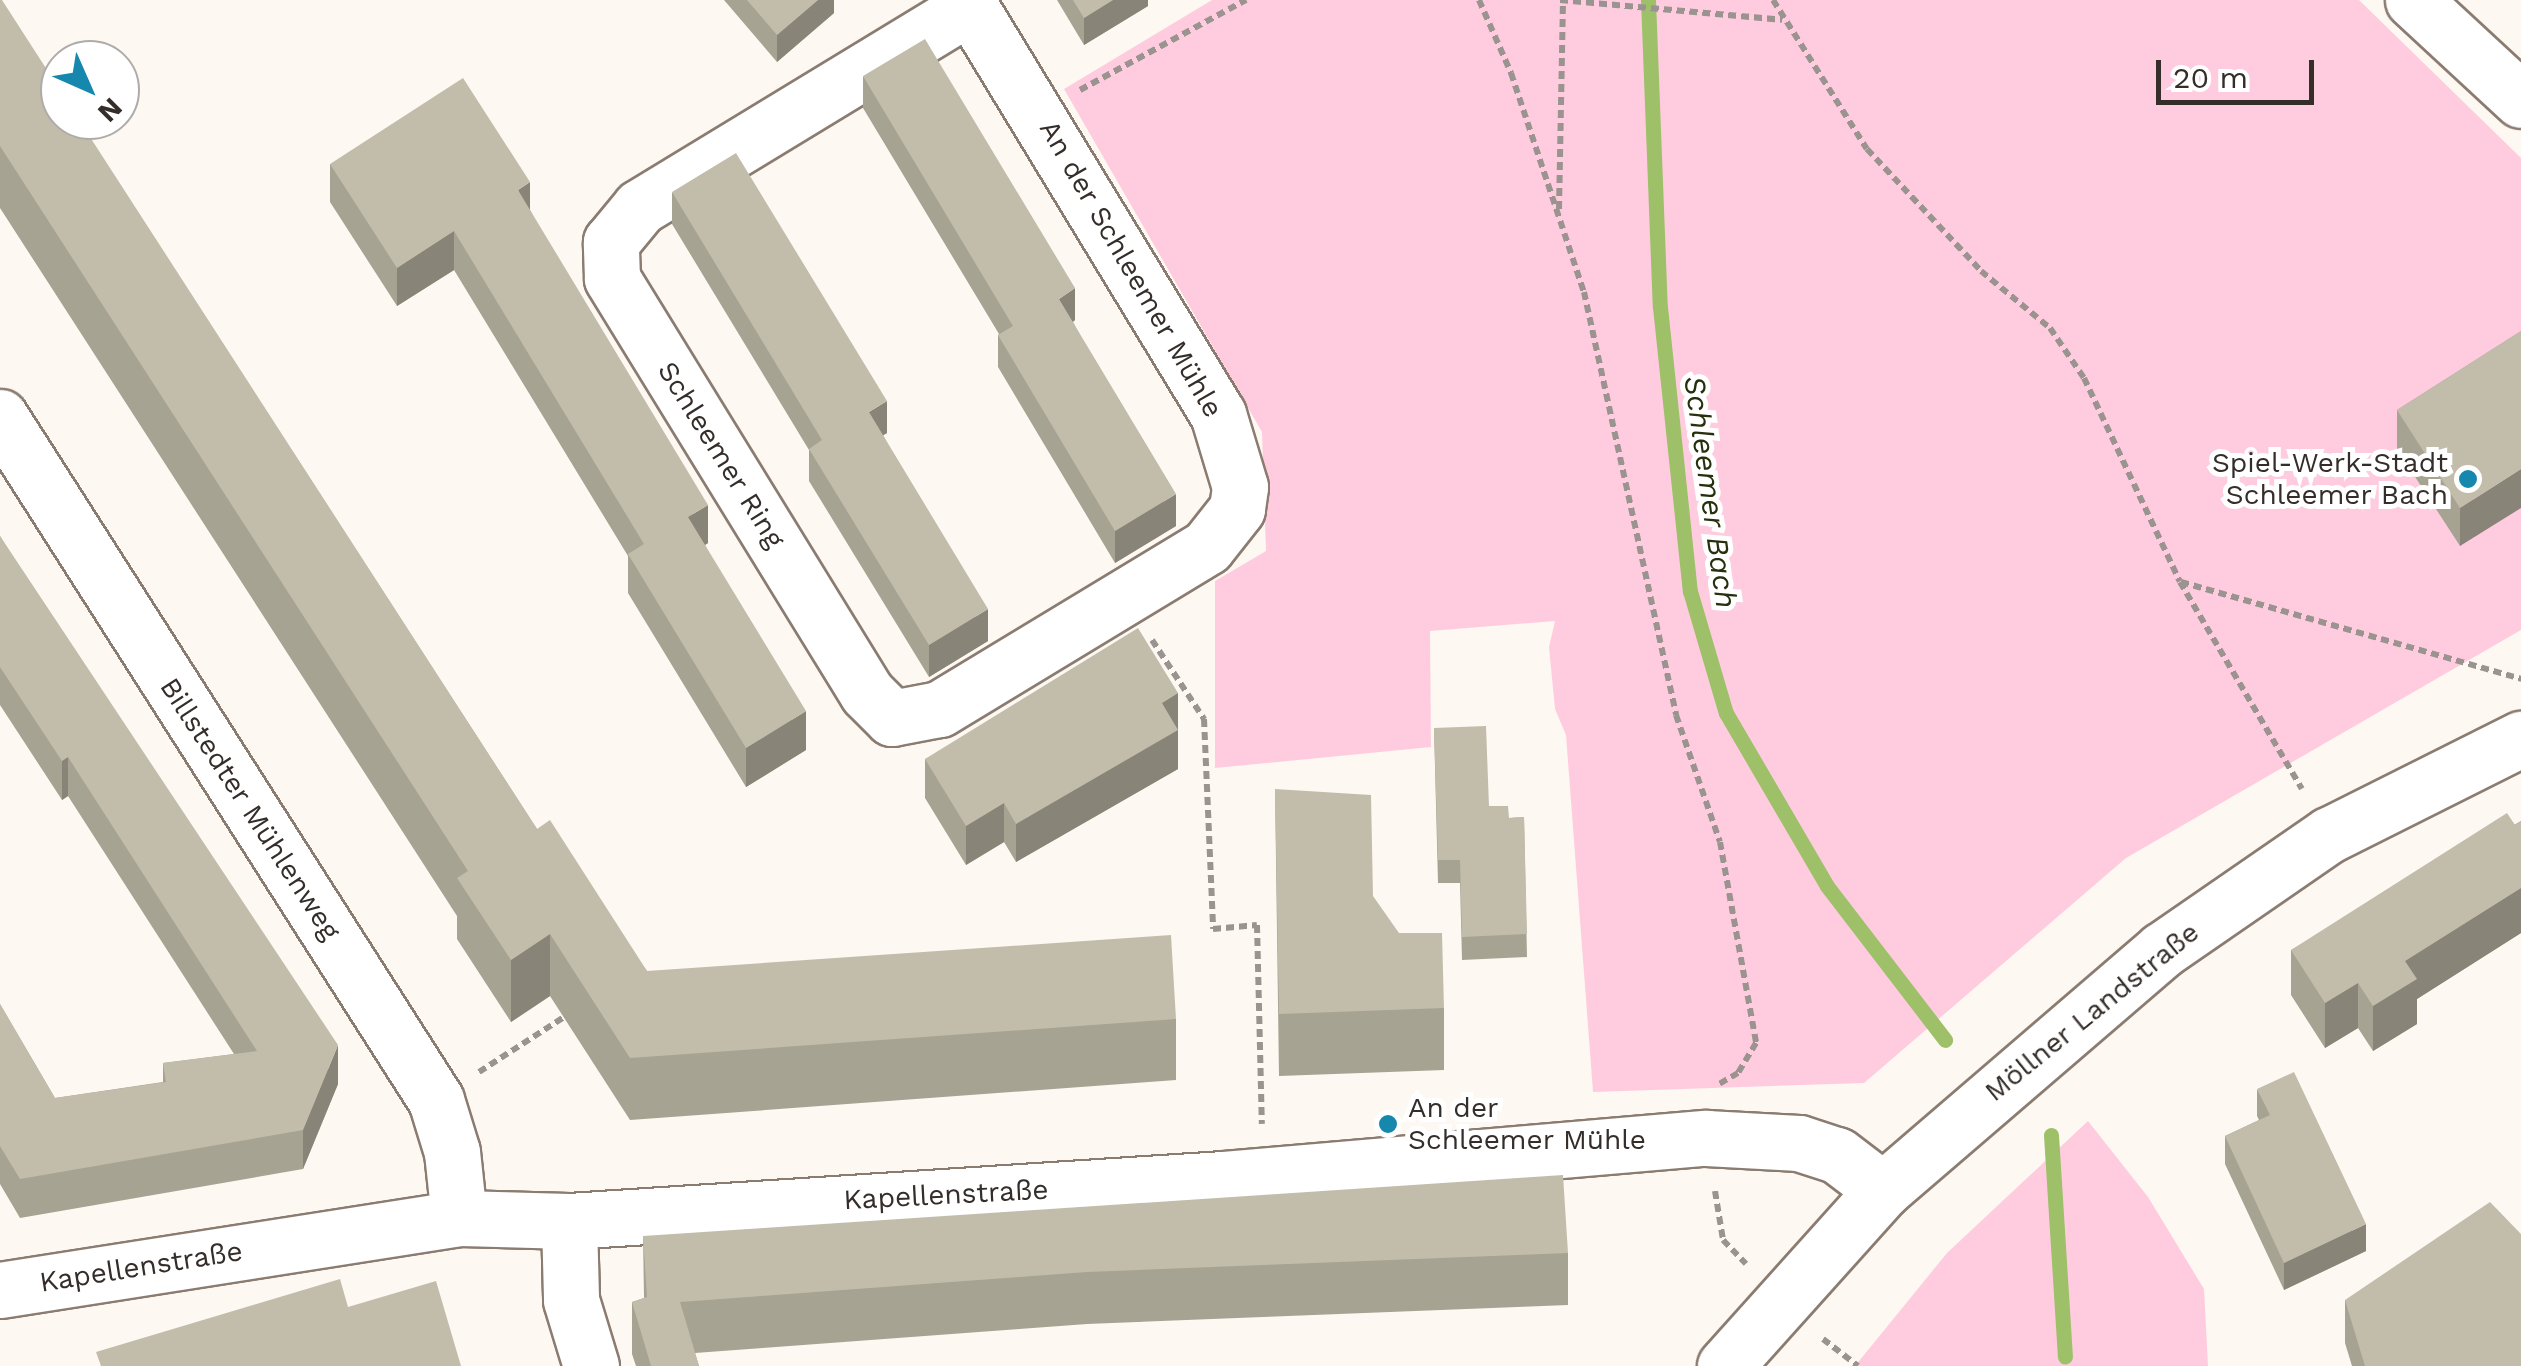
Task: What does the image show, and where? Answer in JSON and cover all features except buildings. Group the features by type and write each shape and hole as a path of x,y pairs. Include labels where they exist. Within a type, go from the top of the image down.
{"street":[{"path":"2413,0 2521,100"},
{"name":"An der Schleemer Mühle","path":"968,3 1040,112 1224,429 1240,487 1225,530 1208,547"},
{"name":"Schleemer Ring","path":"968,3 640,207 611,242 612,278 868,694 892,718 938,709 1208,547"},
{"name":"Billstedter Mühlenweg","path":"0,417 436,1100 452,1152 459,1218"},
{"name":"Möllner Landstraße","path":"1726,1366 1883,1190 2162,950 2329,835 2521,739"},
{"name":"Kapellenstraße","path":"0,1290 459,1218 569,1221 1263,1176 1706,1138 1800,1143 1837,1154 1883,1190"},
{"path":"569,1221 571,1300 591,1366"}],"path":[{"path":"1040,112 1246,0"},
{"path":"1479,0 1584,292 1676,715 1720,842 1756,1043 1738,1073 1704,1093"},
{"path":"1558,216 1562,0 1603,7 1783,20"},
{"path":"1773,0 1867,149 1981,271 2050,328 2084,378 2180,582 2329,835"},
{"path":"2180,582 2521,679"},
{"path":"1125,596 1204,719 1213,929 1257,925 1263,1176"},
{"path":"499,1059 564,1017"},
{"path":"1712,1175 1723,1240 1760,1278"},
{"path":"1813,1330 1858,1366"}],"shaded area":[{"path":"1212,0 2359,0 2521,158 2521,630 2126,858 1864,1083 1593,1092 1566,735 1555,709 1549,647 1555,621 1430,631 1431,747 1215,768 1215,581 1266,551 1262,432 1064,89"},
{"path":"2088,1121 2148,1197 2204,1289 2208,1366 1855,1366 1947,1253"}],"waterway":[{"name":"Schleemer Bach","path":"1648,0 1660,307 1690,591 1726,713 1827,886 1945,1040"},
{"name":"Schleemer Bach","path":"2051,1135 2065,1357"}],"place":[{"name":"Spiel-Werk-Stadt Schleemer Bach","path":"2468,479"},
{"name":"An der Schleemer Mühle","path":"1388,1124"}]}
